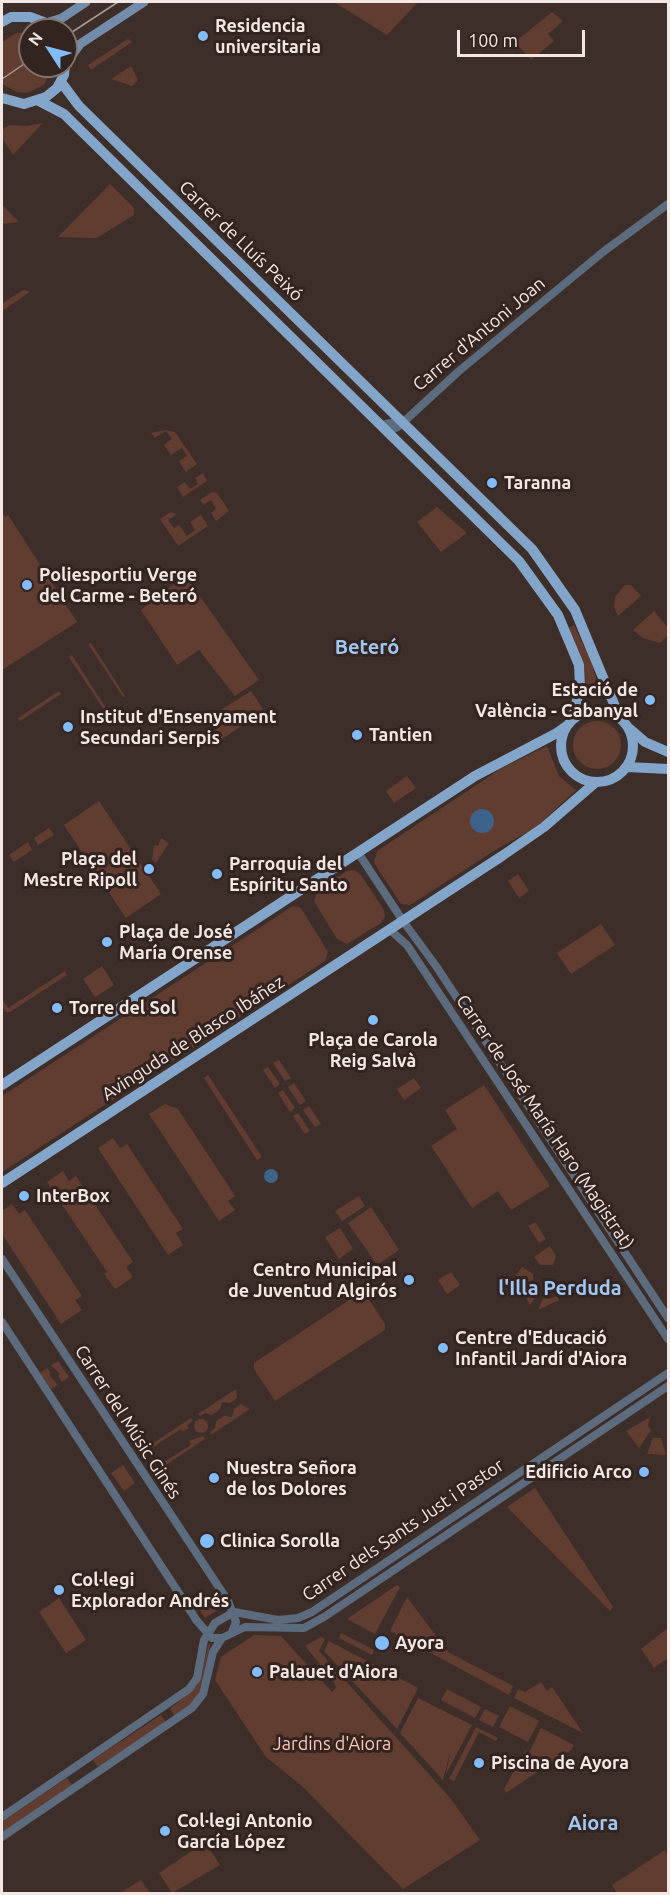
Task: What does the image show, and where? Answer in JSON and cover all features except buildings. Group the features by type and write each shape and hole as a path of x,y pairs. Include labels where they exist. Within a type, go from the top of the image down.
{"main road":[{"path":"62,18 87,2"},
{"path":"78,47 144,2"},
{"path":"2,21 21,16 27,18"},
{"path":"2,103 17,104 39,101 52,93 62,78"},
{"name":"Carrer de Lluís Peixó","path":"61,82 79,106 532,549 552,575 581,623 619,716"},
{"path":"2,98 17,104"},
{"name":"Carrer de Lluís Peixó","path":"39,101 64,114 519,561 558,615 579,665 580,686 570,722"},
{"path":"2,1085 359,854 475,776 555,734 589,710 600,709 619,716 645,742 669,752"},
{"path":"570,722 561,746 563,757 578,777 596,782 613,779 627,767 634,747 630,729"},
{"path":"627,767 669,769"},
{"name":"Avinguda de Blasco Ibáñez","path":"2,1183 544,827 596,782"}],"street":[{"name":"Carrer d'Antoni Joan","path":"402,421 579,272 669,204"},
{"path":"384,428 402,421"},
{"path":"359,854 402,921"},
{"name":"Carrer de José María Haro (Magistrat)","path":"402,921 416,936 669,1318"},
{"name":"Carrer de José María Haro (Magistrat)","path":"389,929 407,945 669,1339"},
{"path":"487,1064 492,1063 503,1068"},
{"path":"567,1185 582,1188"},
{"name":"Carrer del Músic Ginés","path":"2,1259 234,1612"},
{"path":"2,1322 206,1634 212,1638 222,1638"},
{"name":"Carrer dels Sants Just i Pastor","path":"234,1612 278,1620 298,1618 312,1612 669,1373"},
{"name":"Carrer dels Sants Just i Pastor","path":"222,1638 232,1632 253,1627 304,1628 324,1617 669,1386"},
{"path":"2,1817 189,1689 197,1677 206,1634 215,1623 234,1612 236,1622 232,1632"},
{"path":"2,1837 192,1708 203,1694 213,1652 222,1638"},
{"path":"79,1765 88,1778"}],"green space":[{"path":"334,2 418,2 387,35"},
{"path":"552,12 563,21 548,34 554,41 531,60 515,42"},
{"path":"18,33 18,78 47,78 44,85 27,93 17,92 2,84 2,42"},
{"path":"128,39 132,42 91,70 88,65"},
{"path":"131,66 138,80 132,86 111,79"},
{"path":"43,123 13,155 2,138 2,130 9,125 27,126"},
{"path":"110,184 134,208 134,215 97,238 58,237"},
{"path":"3,206 19,222 2,224"},
{"path":"23,290 30,292 2,311 2,304"},
{"path":"165,430 175,432 197,464 186,472 179,461 187,456 182,448 171,455 164,445 172,439 166,431 155,438 151,433"},
{"path":"203,473 207,481 183,497 177,487 185,482 190,489 198,484 195,478"},
{"path":"212,492 217,493 229,511 216,521 211,513 216,509 211,500 203,505 200,500"},
{"path":"437,507 467,533 441,552 417,522"},
{"name":"Poliesportiu Verge del Carme - Beteró","path":"2,512 5,517 8,515 77,622 2,670"},
{"path":"171,512 177,514 168,520 174,528 179,525 187,536 195,530 190,522 201,515 208,526 178,546 160,519"},
{"path":"185,575 259,680 235,696 199,650 177,665 141,610"},
{"path":"625,585 631,585 641,596 618,616 614,607 615,597"},
{"path":"654,611 668,628 668,635 660,643 643,638 633,630"},
{"path":"574,625 591,661 598,686 586,689 585,669 569,628"},
{"path":"91,643 125,696 123,697 88,644"},
{"path":"72,655 106,708 104,710 69,657"},
{"path":"59,691 61,694 20,721 18,718"},
{"path":"251,691 264,711 222,739 208,718"},
{"path":"597,721 614,728 621,745 614,762 597,769 580,762 573,745 580,728"},
{"path":"547,746 559,776 576,790 535,828 497,849 410,905 401,904 374,863 377,851 502,768"},
{"path":"407,776 416,788 394,803 386,791"},
{"path":"99,801 161,894 126,918 64,825"},
{"path":"49,828 54,835 38,845 34,838"},
{"path":"161,838 169,843 156,863 152,860 154,845 158,846"},
{"path":"28,842 32,850 14,862 9,855"},
{"path":"354,870 361,875 384,910 385,917 381,923 347,944 337,939 314,901 318,890 347,871"},
{"path":"518,874 529,891 519,898 508,881"},
{"path":"293,906 301,908 328,952 325,961 2,1172 2,1096"},
{"path":"601,924 615,945 571,974 557,953"},
{"path":"102,966 114,985 95,997 83,979"},
{"path":"65,971 67,975 10,1012 6,1012 2,1006 2,999 8,1008"},
{"path":"279,1060 291,1078 285,1081 273,1063"},
{"path":"268,1067 280,1084 275,1088 263,1070"},
{"path":"208,1075 262,1157 257,1160 204,1078"},
{"path":"414,1078 421,1088 404,1100 397,1089"},
{"path":"294,1083 306,1101 300,1105 288,1087"},
{"path":"484,1085 550,1186 511,1210 498,1191 472,1208 431,1146 457,1129 445,1110"},
{"path":"283,1090 295,1108 290,1112 278,1093"},
{"path":"165,1104 178,1109 235,1196 228,1201 235,1210 219,1221 149,1114"},
{"path":"309,1106 321,1124 315,1127 303,1110"},
{"path":"298,1113 310,1131 305,1134 293,1116"},
{"path":"113,1138 120,1148 127,1144 183,1229 176,1233 183,1245 168,1255 98,1148"},
{"path":"63,1171 69,1181 76,1176 133,1262 126,1267 133,1277 115,1289 104,1274 107,1272 47,1182"},
{"path":"359,1196 365,1206 342,1221 335,1211"},
{"path":"12,1204 19,1214 25,1210 82,1296 75,1300 82,1310 61,1324 2,1234 2,1211"},
{"path":"371,1207 399,1250 377,1265 348,1223"},
{"path":"535,1222 546,1239 539,1243 528,1226"},
{"path":"340,1228 353,1249 339,1259 325,1237"},
{"path":"550,1246 556,1256 553,1265 540,1265 534,1257"},
{"path":"522,1267 533,1274 533,1280 519,1284 516,1275"},
{"path":"451,1272 460,1285 447,1294 438,1280"},
{"path":"532,1283 537,1295 530,1305 519,1286"},
{"path":"360,1293 366,1295 385,1324 385,1330 275,1401 254,1369 254,1363"},
{"path":"557,1296 559,1300 538,1310 543,1298 549,1299"},
{"path":"58,1361 69,1377 62,1382 58,1376 60,1374 51,1365"},
{"path":"47,1368 51,1373 49,1375 58,1385 51,1389 40,1373"},
{"path":"236,1389 237,1398 230,1403 222,1402 220,1409 212,1415 205,1413 200,1416 198,1414"},
{"path":"241,1404 250,1409 211,1435 210,1432 215,1428 216,1421 224,1416 232,1417 234,1409"},
{"path":"650,1417 648,1426 651,1430 639,1448 626,1431"},
{"path":"191,1418 193,1421 187,1425 189,1428 183,1432 181,1429 153,1447 149,1446"},
{"path":"201,1419 206,1421 208,1426 206,1431 201,1433 196,1431 194,1426 196,1421"},
{"path":"203,1436 205,1439 163,1467 164,1462 191,1445 189,1441"},
{"path":"653,1438 661,1438 666,1455 647,1454"},
{"path":"123,1465 135,1483 124,1491 111,1473"},
{"path":"535,1488 613,1607 610,1611 507,1507"},
{"path":"397,1585 400,1587 375,1634 347,1619"},
{"path":"209,1594 219,1609 205,1618 195,1603"},
{"path":"407,1597 448,1652 513,1686 509,1695 390,1631"},
{"path":"59,1598 86,1640 66,1653 39,1612"},
{"path":"668,1628 668,1658 654,1668 641,1649"},
{"path":"341,1633 374,1650 372,1655 339,1638"},
{"name":"Jardins d'Aiora","path":"254,1635 281,1636 332,1692 336,1688 333,1680 305,1646 321,1637 325,1639 319,1651 451,1799 480,1840 403,1889 302,1786 266,1757 215,1680 221,1657"},
{"path":"329,1641 418,1688 397,1729 324,1651"},
{"path":"209,1643 199,1693 191,1705 175,1717 170,1709 197,1686"},
{"path":"541,1682 547,1691 552,1687 583,1733 514,1698 518,1689 525,1692"},
{"path":"447,1689 481,1707 475,1718 441,1700"},
{"path":"418,1698 472,1725 446,1774 450,1753 443,1780 400,1733"},
{"path":"510,1706 539,1721 528,1742 499,1727"},
{"path":"485,1709 499,1716 493,1727 479,1720"},
{"path":"161,1715 166,1722 98,1767 93,1760"},
{"path":"476,1727 498,1738 496,1741 479,1732 454,1781 449,1779"},
{"path":"541,1728 574,1745 571,1750 506,1793 504,1789 525,1751 529,1753"},
{"path":"67,1778 72,1785 2,1833 2,1822"},
{"path":"205,1842 220,1865 172,1893 159,1873"},
{"path":"665,1850 668,1857 668,1893 617,1893 612,1885"},
{"path":"141,1880 150,1893 120,1893"}],"water":[{"path":"482,809 487,810 493,816 493,826 487,832 482,833 477,832 471,826 470,821 471,816 477,810"},
{"path":"271,1169 276,1171 278,1176 276,1181 271,1183 266,1181 264,1176 266,1171"}],"tram line":[{"path":"78,28 118,2"},
{"path":"2,79 18,68"}],"place":[{"name":"Residencia universitaria","path":"203,36"},
{"name":"Taranna","path":"492,483"},
{"name":"Poliesportiu Verge del Carme - Beteró","path":"27,585"},
{"name":"Estació de València - Cabanyal","path":"650,700"},
{"name":"Institut d'Ensenyament Secundari Serpis","path":"68,727"},
{"name":"Tantien","path":"357,735"},
{"name":"Plaça del Mestre Ripoll","path":"149,869"},
{"name":"Parroquia del Espíritu Santo","path":"217,874"},
{"name":"Plaça de José María Orense","path":"107,942"},
{"name":"Torre del Sol","path":"57,1008"},
{"name":"Plaça de Carola Reig Salvà","path":"373,1020"},
{"name":"InterBox","path":"24,1196"},
{"name":"Centro Municipal de Juventud Algirós","path":"409,1280"},
{"name":"Centre d'Educació Infantil Jardí d'Aiora","path":"443,1348"},
{"name":"Edificio Arco","path":"644,1472"},
{"name":"Nuestra Señora de los Dolores","path":"214,1478"},
{"name":"Clinica Sorolla","path":"207,1541"},
{"name":"Col·legi Explorador Andrés","path":"59,1590"},
{"name":"Ayora","path":"382,1643"},
{"name":"Palauet d'Aiora","path":"257,1672"},
{"name":"Piscina de Ayora","path":"479,1763"},
{"name":"Col·legi Antonio García López","path":"165,1831"}],"district":[{"name":"Beteró","path":"367,647"},
{"name":"l'Illa Perduda","path":"560,1288"},
{"name":"Aiora","path":"593,1823"}]}
